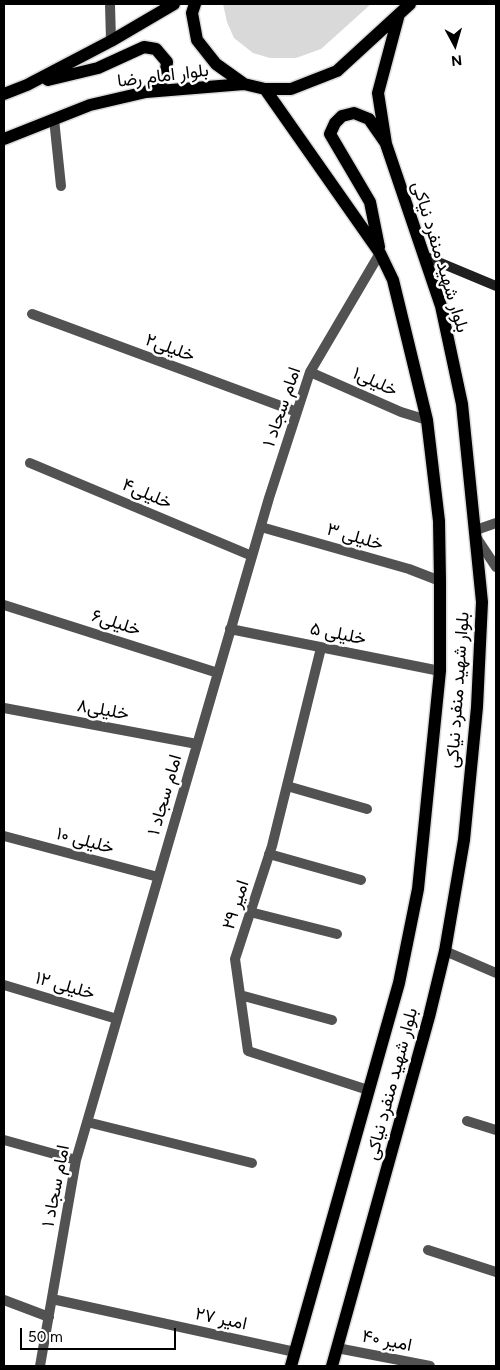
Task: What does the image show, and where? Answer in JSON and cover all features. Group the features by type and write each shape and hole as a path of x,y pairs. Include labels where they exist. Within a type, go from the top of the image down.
{"main road":[{"path":"4,94 27,85 111,41 174,4"},
{"path":"194,4 192,13 198,40 216,64 244,84 265,89 291,89 337,71 410,4"},
{"name":"بلوار شهید منفرد نیاکی","path":"332,1366 429,1018 445,951 464,840 476,707 482,602 462,404 441,306 386,144 378,93 399,14"},
{"path":"27,85 98,68 144,48 156,49 167,62 166,78 146,92"},
{"name":"بلوار امام رضا","path":"4,139 90,105 146,92 244,84"},
{"name":"بلوار شهید منفرد نیاکی","path":"265,89 380,253 393,280 405,322 427,420 438,521 440,581 440,671 418,889 399,983 291,1366"},
{"path":"380,253 370,202 330,134 335,123 342,116 354,113 369,119 386,144"}],"street":[{"path":"110,4 111,41"},
{"path":"54,119 61,186"},
{"name":"امام سجاد ۱","path":"40,1366 76,1160 261,526 310,372 380,253"},
{"path":"424,256 496,286"},
{"name":"خلیلی۲","path":"32,314 297,412"},
{"name":"خلیلی۱","path":"310,372 401,412 427,420"},
{"name":"خلیلی۴","path":"30,462 252,556"},
{"path":"496,523 476,533 496,568"},
{"name":"خلیلی ۳","path":"261,526 440,581"},
{"name":"خلیلی۶","path":"4,605 218,673"},
{"name":"خلیلی ۵","path":"230,629 440,671"},
{"name":"امیر ۲۹","path":"321,648 269,854 235,959 248,1051 368,1090"},
{"name":"خلیلی۸","path":"4,708 197,744"},
{"path":"287,786 367,809"},
{"name":"خلیلی ۱۰","path":"4,836 158,877"},
{"path":"269,854 361,880"},
{"path":"250,912 337,934"},
{"path":"445,951 496,973"},
{"name":"خلیلی ۱۲","path":"4,986 117,1019"},
{"path":"240,995 332,1020"},
{"path":"467,1121 496,1130"},
{"path":"87,1122 252,1163"},
{"path":"4,1140 76,1160"},
{"path":"428,1250 496,1272"},
{"name":"امیر ۲۷","path":"52,1299 295,1352"},
{"path":"4,1300 49,1317"},
{"name":"امیر ۴۰","path":"337,1348 430,1366"}],"shaded area":[{"path":"223,4 371,4 321,49 296,58 270,58 253,53 234,38 227,22"}]}
